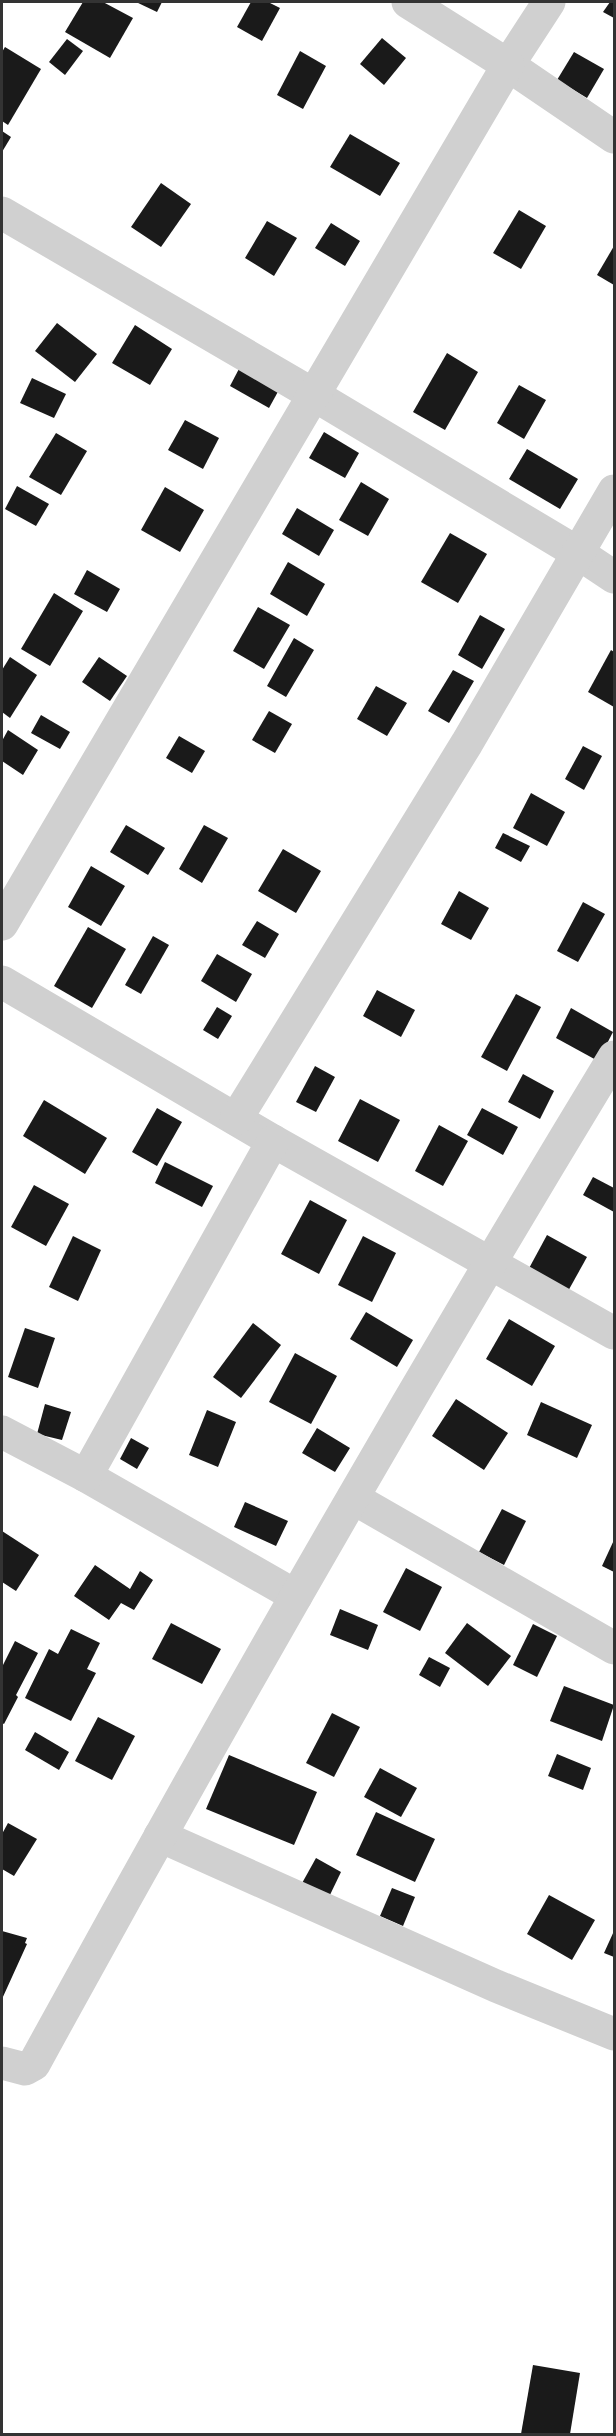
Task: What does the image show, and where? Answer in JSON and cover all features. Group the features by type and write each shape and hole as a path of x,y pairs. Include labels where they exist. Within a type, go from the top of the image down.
{"street":[{"path":"408,2 508,65 615,137"},
{"path":"2,924 508,65 549,2"},
{"path":"2,213 314,395 615,577"},
{"path":"236,1119 467,743 615,491"},
{"path":"2,982 273,1141 615,1333"},
{"path":"2,2062 25,2069 34,2064 296,1596 489,1263 615,1058"},
{"path":"86,1476 273,1141"},
{"path":"2,1432 86,1476 296,1596"},
{"path":"353,1498 615,1648"},
{"path":"160,1836 496,1986 615,2034"}],"building":[{"path":"83,2 103,2 133,18 110,58 65,32"},
{"path":"136,2 162,2 157,12"},
{"path":"251,2 268,2 280,8 262,41 237,27"},
{"path":"610,2 614,2 614,18 603,12"},
{"path":"382,38 406,58 384,85 360,64"},
{"path":"67,39 83,51 65,75 49,62"},
{"path":"5,47 41,69 8,125 2,121 2,52"},
{"path":"300,51 326,66 303,109 277,95"},
{"path":"574,52 604,69 587,98 557,80"},
{"path":"2,131 11,137 2,152"},
{"path":"350,134 400,163 380,196 330,167"},
{"path":"161,183 191,204 161,247 131,227"},
{"path":"519,210 546,226 521,269 493,253"},
{"path":"267,221 297,238 274,276 245,258"},
{"path":"331,223 360,241 345,266 315,248"},
{"path":"614,246 614,285 597,275"},
{"path":"57,323 97,354 75,382 35,351"},
{"path":"135,325 172,349 150,385 112,363"},
{"path":"447,353 478,372 445,430 413,412"},
{"path":"241,365 280,388 269,408 230,386"},
{"path":"32,378 66,394 54,418 20,403"},
{"path":"519,385 546,400 524,439 497,423"},
{"path":"185,420 219,438 203,469 168,450"},
{"path":"324,432 359,453 345,478 309,458"},
{"path":"56,433 87,451 61,495 29,477"},
{"path":"527,449 578,479 560,509 509,479"},
{"path":"361,482 389,499 368,536 339,520"},
{"path":"17,486 49,504 36,526 5,509"},
{"path":"165,487 204,510 180,552 141,530"},
{"path":"297,508 334,530 319,556 282,534"},
{"path":"450,533 487,554 458,603 421,582"},
{"path":"288,562 325,584 307,616 270,594"},
{"path":"87,570 120,589 107,612 74,594"},
{"path":"54,593 83,611 50,666 21,649"},
{"path":"258,607 290,625 264,669 233,651"},
{"path":"480,615 505,629 482,669 458,655"},
{"path":"294,638 314,650 286,697 267,686"},
{"path":"611,650 614,652 614,707 588,692"},
{"path":"10,657 37,675 10,718 2,712 2,670"},
{"path":"99,657 127,676 110,701 82,682"},
{"path":"453,670 474,681 449,723 428,711"},
{"path":"376,686 407,703 387,736 357,719"},
{"path":"269,711 292,724 275,753 252,740"},
{"path":"41,715 70,732 60,749 31,733"},
{"path":"8,730 38,750 23,775 2,761 2,741"},
{"path":"179,736 205,751 192,773 166,758"},
{"path":"583,746 602,756 584,790 565,779"},
{"path":"531,793 565,812 547,846 513,828"},
{"path":"126,825 165,848 148,875 110,852"},
{"path":"204,825 228,838 202,883 179,869"},
{"path":"503,833 530,846 521,862 495,848"},
{"path":"283,849 321,871 296,913 258,891"},
{"path":"91,866 125,886 101,926 68,907"},
{"path":"459,891 489,908 471,940 441,924"},
{"path":"583,902 605,914 578,962 557,951"},
{"path":"257,921 279,934 265,958 242,945"},
{"path":"88,927 126,949 92,1008 54,986"},
{"path":"153,936 169,945 141,994 125,985"},
{"path":"217,954 252,974 236,1002 201,981"},
{"path":"377,990 415,1010 401,1037 363,1016"},
{"path":"516,994 541,1007 507,1071 481,1057"},
{"path":"217,1007 232,1016 218,1039 203,1030"},
{"path":"571,1008 613,1032 598,1061 556,1038"},
{"path":"315,1066 335,1077 316,1112 296,1102"},
{"path":"523,1074 554,1091 540,1119 508,1102"},
{"path":"360,1099 400,1120 378,1162 338,1141"},
{"path":"44,1100 107,1138 85,1174 23,1136"},
{"path":"157,1108 182,1122 157,1166 132,1152"},
{"path":"482,1108 518,1127 503,1155 467,1135"},
{"path":"439,1125 468,1141 443,1186 415,1171"},
{"path":"165,1162 213,1186 202,1207 155,1183"},
{"path":"593,1177 614,1188 614,1212 583,1195"},
{"path":"34,1185 69,1204 46,1246 11,1227"},
{"path":"310,1200 347,1220 319,1274 281,1254"},
{"path":"547,1235 587,1257 567,1293 527,1272"},
{"path":"73,1236 101,1250 78,1301 49,1287"},
{"path":"363,1236 396,1253 372,1302 338,1285"},
{"path":"366,1312 413,1340 397,1367 350,1339"},
{"path":"509,1319 555,1346 532,1386 486,1359"},
{"path":"253,1323 281,1345 241,1398 213,1377"},
{"path":"25,1328 55,1338 38,1388 8,1377"},
{"path":"295,1353 337,1376 311,1424 269,1402"},
{"path":"456,1399 508,1433 484,1470 432,1436"},
{"path":"541,1402 592,1425 577,1458 527,1435"},
{"path":"45,1404 71,1412 62,1440 37,1434"},
{"path":"207,1410 236,1422 218,1467 189,1455"},
{"path":"317,1428 350,1448 335,1472 302,1453"},
{"path":"131,1438 149,1448 137,1469 120,1459"},
{"path":"245,1502 288,1521 276,1546 234,1527"},
{"path":"502,1509 526,1521 504,1565 479,1552"},
{"path":"2,1531 39,1555 16,1591 2,1582"},
{"path":"614,1540 614,1572 602,1566"},
{"path":"95,1565 130,1589 140,1571 153,1580 134,1610 121,1603 109,1620 74,1596"},
{"path":"406,1568 442,1587 420,1631 383,1612"},
{"path":"340,1609 378,1625 368,1650 330,1635"},
{"path":"171,1623 221,1649 202,1684 152,1659"},
{"path":"467,1623 511,1656 488,1686 445,1653"},
{"path":"533,1624 557,1636 537,1677 513,1665"},
{"path":"71,1629 100,1643 87,1669 96,1673 71,1721 25,1698 49,1649 58,1654"},
{"path":"15,1641 38,1653 4,1724 2,1723 2,1667"},
{"path":"429,1657 450,1668 440,1687 419,1675"},
{"path":"564,1686 614,1705 602,1741 550,1721"},
{"path":"332,1713 360,1727 334,1777 306,1763"},
{"path":"98,1717 135,1736 112,1780 75,1761"},
{"path":"35,1732 69,1752 59,1770 25,1750"},
{"path":"557,1754 591,1768 583,1790 548,1776"},
{"path":"229,1755 317,1792 294,1845 206,1809"},
{"path":"380,1768 417,1788 401,1817 364,1797"},
{"path":"376,1812 435,1839 415,1882 356,1855"},
{"path":"8,1823 37,1839 14,1876 2,1869 2,1834"},
{"path":"316,1858 341,1872 328,1899 301,1885"},
{"path":"392,1888 415,1897 403,1926 380,1916"},
{"path":"549,1895 595,1920 572,1960 527,1934"},
{"path":"2,1931 27,1938 25,1943 27,1944 2,1999"},
{"path":"614,1931 614,1957 604,1953"},
{"path":"533,2365 580,2373 570,2434 521,2434"}]}
